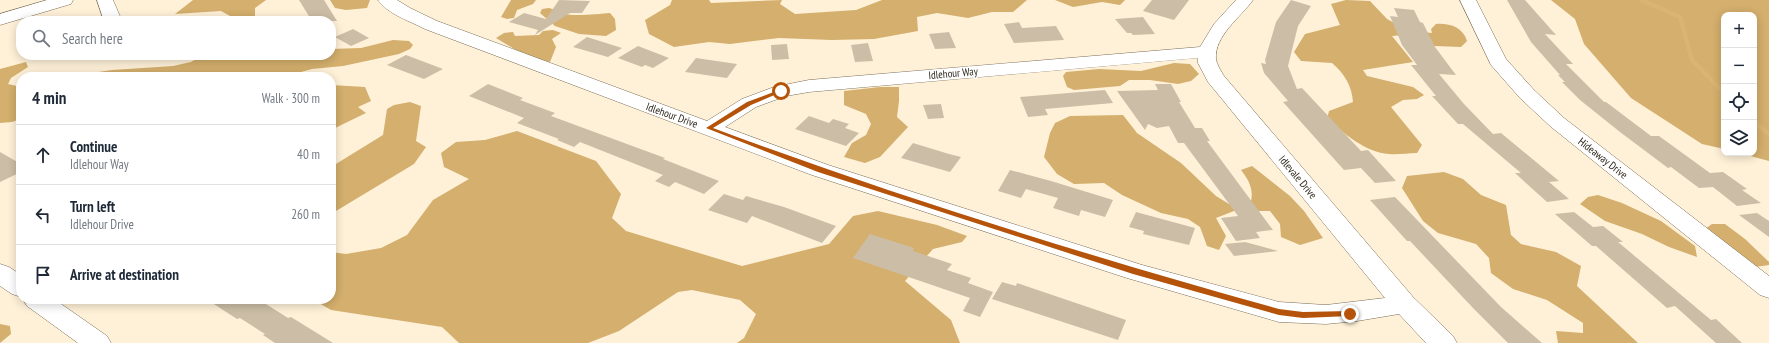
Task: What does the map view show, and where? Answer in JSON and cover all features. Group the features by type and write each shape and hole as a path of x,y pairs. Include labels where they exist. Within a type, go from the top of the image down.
{"street":[{"path":"0,20 65,0"},
{"path":"105,0 112,16"},
{"name":"Idlehour Drive","path":"386,0 404,12 431,25 835,175 1136,272 1279,312 1303,315 1350,314 1404,304"},
{"path":"1207,52 1216,33 1245,0"},
{"name":"Hideaway Drive","path":"1468,0 1498,62 1527,94 1557,122 1769,289"},
{"name":"Idlehour Way","path":"709,128 749,103 781,91 809,86 1207,52"},
{"name":"Idlevale Drive","path":"1207,52 1207,61 1215,78 1404,304 1443,343"},
{"path":"0,273 16,284"},
{"path":"43,304 97,343"}],"shaded area":[{"path":"193,0 266,0 255,8 255,16 230,16 221,11 175,14"},
{"path":"330,0 370,0 367,8 346,10 335,8"},
{"path":"511,0 536,0 533,4 517,10 514,18 507,19 501,17"},
{"path":"672,0 709,0 711,3 782,0 780,4 795,14 856,10 882,0 1027,0 1013,12 992,12 968,18 937,13 917,17 918,31 874,39 832,40 779,38 730,44 709,42 674,47 649,34 645,20 670,5"},
{"path":"1055,0 1125,0 1120,5 1102,2 1073,7"},
{"path":"1346,0 1370,1 1387,19 1398,25 1403,30 1432,33 1431,29 1436,24 1446,24 1459,29 1465,36 1467,41 1461,47 1434,46 1404,35 1392,36 1413,62 1363,70 1367,76 1413,87 1424,95 1417,99 1403,100 1391,107 1422,145 1417,153 1392,154 1380,153 1372,150 1348,136 1327,119 1329,111 1353,102 1347,80 1332,63 1301,61 1294,52 1305,34 1340,25 1331,4"},
{"path":"1551,0 1769,0 1769,161 1750,156 1757,156 1757,12 1721,12 1721,148 1702,144 1631,98 1584,44 1575,19"},
{"path":"549,8 560,13 571,15 610,13 615,19 616,30 606,36 579,34 555,26 540,13 542,9"},
{"path":"553,30 561,33 552,39 556,47 550,62 529,58 496,38 504,33 513,32 515,36 539,35 543,31"},
{"path":"393,40 409,41 413,45 410,49 399,54 343,66 312,69 301,72 98,72 173,66 194,60 336,60 336,49 361,48"},
{"path":"26,62 28,67 20,72 16,72 16,75 11,78 8,84 16,86 16,121 12,122 0,123 0,69"},
{"path":"1174,63 1190,64 1199,74 1191,81 1178,84 1150,80 1129,80 1120,86 1074,90 1067,87 1063,76 1066,72 1099,69 1141,71"},
{"path":"336,85 365,87 371,101 358,107 366,113 336,128"},
{"path":"880,87 899,87 897,117 908,127 880,157 865,163 844,157 852,143 866,135 871,124 866,114 844,105 844,91"},
{"path":"410,102 421,106 416,141 426,147 414,164 336,211 336,164 383,135 387,109 394,105"},
{"path":"1123,115 1137,133 1181,163 1216,196 1229,204 1251,201 1252,192 1250,184 1241,170 1252,166 1290,196 1304,211 1323,238 1300,245 1281,237 1280,224 1270,211 1234,211 1216,218 1226,236 1219,250 1207,246 1200,227 1188,219 1161,213 1122,195 1104,183 1074,184 1057,174 1044,157 1050,133 1055,123 1070,116"},
{"path":"517,131 596,161 621,194 612,218 626,231 742,266 829,244 853,216 878,211 937,225 967,236 962,242 933,249 905,281 951,320 960,343 737,343 744,338 756,314 740,300 692,290 678,292 619,331 588,343 459,343 442,327 331,310 321,304 336,304 336,253 346,254 381,248 407,235 433,200 469,179 444,167 441,153 456,142 485,140"},
{"path":"1444,172 1463,179 1481,195 1506,205 1511,235 1521,244 1556,252 1581,266 1577,286 1638,343 1558,343 1556,331 1583,333 1583,323 1547,300 1513,289 1491,273 1489,258 1476,244 1438,233 1423,221 1402,188 1407,176"},
{"path":"1598,195 1622,203 1661,221 1695,246 1697,257 1669,247 1642,234 1605,221 1580,204 1588,197"},
{"path":"1712,224 1725,224 1745,239 1769,262 1769,265 1755,267 1705,229"},
{"path":"0,324 10,326 11,334 0,343"}],"building":[{"path":"299,0 324,0 334,16 309,16"},
{"path":"559,0 590,1 582,13 570,13 535,35 538,30 509,22 524,13 546,19"},
{"path":"1152,0 1189,0 1174,20 1143,11"},
{"path":"1291,0 1311,6 1298,26 1288,66 1297,89 1302,88 1361,151 1368,150 1396,181 1375,183 1361,168 1344,170 1283,102 1288,101 1264,73 1261,63 1266,64 1265,60 1276,22"},
{"path":"1507,0 1525,0 1556,35 1545,34 1573,64 1566,64 1604,102 1651,136 1659,136 1710,173 1723,172 1747,189 1742,190 1761,203 1737,206 1713,187 1699,188 1671,167 1668,168 1620,132 1580,100 1562,82 1565,82 1531,42"},
{"path":"1394,8 1414,10 1420,22 1423,23 1435,47 1456,75 1439,74 1464,104 1493,134 1501,133 1559,181 1549,182 1569,199 1547,202 1515,173 1521,173 1463,124 1458,124 1432,96 1436,96 1411,65 1417,65 1402,45 1390,16 1398,17"},
{"path":"1143,17 1155,34 1133,35 1131,33 1127,33 1115,19"},
{"path":"1019,22 1022,28 1056,26 1064,40 1014,43 1004,24"},
{"path":"353,29 369,38 351,46 336,37"},
{"path":"949,32 956,48 935,49 929,34"},
{"path":"587,37 622,48 608,57 573,47"},
{"path":"868,43 873,61 855,62 851,45"},
{"path":"787,44 789,59 772,60 771,45"},
{"path":"638,46 669,58 653,68 645,65 642,67 618,58"},
{"path":"406,55 443,69 424,79 387,65"},
{"path":"696,58 737,64 727,78 685,72"},
{"path":"488,84 523,98 520,100 555,113 551,116 665,158 663,159 719,181 704,194 675,182 669,187 655,181 663,175 580,142 574,147 557,140 559,139 517,123 524,118 469,96"},
{"path":"1155,84 1171,84 1181,102 1179,102 1195,128 1202,128 1210,141 1207,141 1273,230 1256,232 1260,238 1236,241 1221,218 1238,216 1184,143 1178,143 1169,126 1157,128 1148,124 1145,130 1117,91 1158,90"},
{"path":"1105,90 1113,103 1045,109 1048,115 1028,117 1020,97"},
{"path":"941,104 944,118 928,119 923,105"},
{"path":"809,116 829,123 833,119 849,124 845,128 859,133 846,146 795,129"},
{"path":"913,143 961,157 950,172 901,158"},
{"path":"0,152 16,161 16,174 0,182"},
{"path":"1010,170 1113,200 1105,217 1081,210 1079,216 1053,208 1058,198 1026,189 1021,198 998,191"},
{"path":"724,194 743,200 746,196 784,207 836,226 822,243 752,216 747,223 708,210"},
{"path":"1395,197 1501,307 1542,343 1508,343 1410,241 1407,241 1370,200"},
{"path":"1136,212 1195,228 1189,245 1143,234 1144,231 1129,227"},
{"path":"1574,212 1593,227 1603,226 1623,242 1618,242 1711,320 1716,319 1742,343 1716,343 1675,306 1667,308 1596,246 1592,246 1555,214"},
{"path":"1757,213 1769,221 1769,237 1739,215"},
{"path":"870,234 914,248 913,251 952,264 947,270 971,278 968,283 993,292 980,317 963,311 970,298 853,258"},
{"path":"1245,242 1278,251 1234,256 1225,244"},
{"path":"1002,282 1016,286 1017,283 1126,320 1118,340 992,299"},
{"path":"214,304 266,304 288,318 291,317 333,343 275,343 263,335 265,334 240,318 237,319"}],"waterway":[{"path":"1641,0 1680,17 1692,60 1721,90"},
{"path":"1757,124 1769,134"}],"route":[{"path":"781,91 749,103 709,128 820,170 1136,272 1279,312 1303,315 1350,314"}]}
